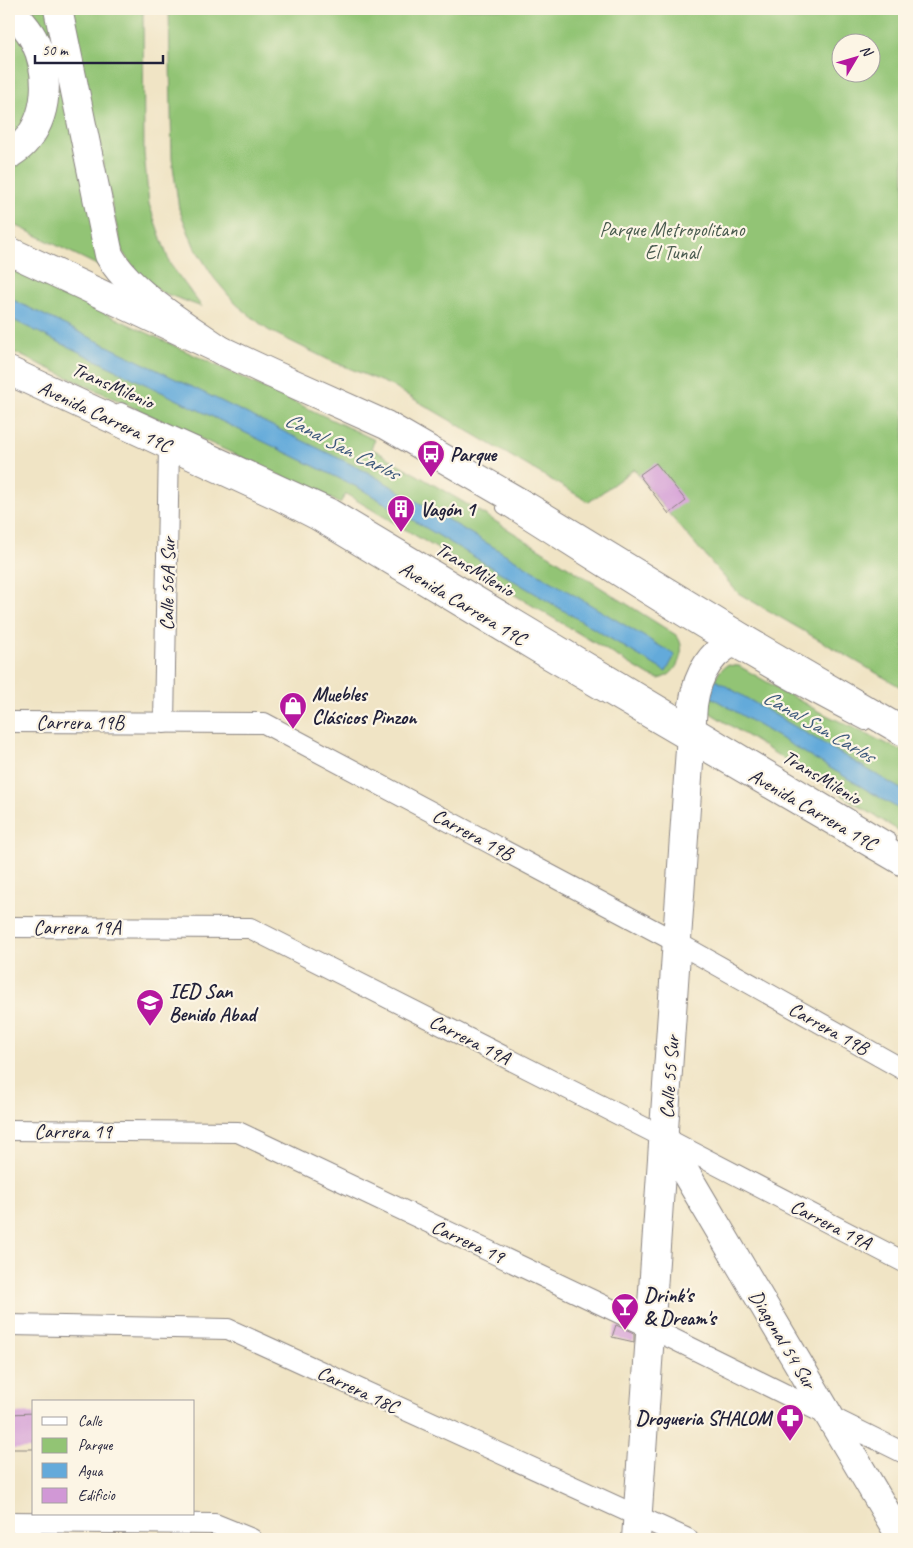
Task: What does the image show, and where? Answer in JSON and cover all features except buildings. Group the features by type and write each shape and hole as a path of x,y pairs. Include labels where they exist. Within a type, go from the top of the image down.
{"main road":[{"path":"9,9 23,23 35,42 43,68 45,98 38,122 32,133 24,144 9,155"},
{"path":"58,9 109,255 122,275 223,357"},
{"path":"9,251 223,357 386,425 526,506 735,643 904,732"},
{"name":"Avenida Carrera 19C","path":"9,371 318,516 692,729 901,852"},
{"name":"Calle 55 Sur","path":"637,1528 695,694 701,675 714,656 735,643"},
{"name":"Diagonal 54 Sur","path":"665,1138 902,1539"}],"street":[{"name":"Calle 56A Sur","path":"164,723 169,446"},
{"name":"Carrera 19B","path":"9,722 264,723 678,943 904,1070"},
{"name":"Carrera 19A","path":"9,927 250,928 665,1138 904,1262"},
{"name":"Carrera 19","path":"9,1130 238,1132 651,1328 904,1452"},
{"name":"Carrera 18C","path":"9,1325 228,1329 637,1528 688,1539"},
{"path":"9,1522 215,1524 252,1539"}],"lane":[{"path":"223,357 288,392"},
{"name":"TransMilenio","path":"108,402 332,504 692,729"},
{"path":"497,504 735,643 785,682 871,727"}],"green space":[{"path":"23,9 49,9 107,270 9,222 9,167 40,136"},
{"path":"69,9 143,9 144,153 149,204 170,264 202,307 161,292 139,276 122,251"},
{"name":"Parque Metropolitano El Tunal","path":"169,9 904,9 904,689 738,593 669,514 634,469 589,502 390,385 329,360 268,330 236,304 214,278 194,246 179,209 172,159"},
{"path":"9,23 28,50 34,111 9,146"},
{"path":"9,268 375,440 371,448 487,516 676,635 681,644 681,655 677,665 670,674 663,678 659,679 650,676 346,494 340,503 9,350"},
{"path":"727,665 739,666 818,711 904,752 904,834 707,711 705,705 706,691 717,674"}],"water":[{"path":"9,298 369,473 675,655 666,672 361,489 9,318"},
{"path":"714,679 904,791 904,812 706,694"}],"place":[{"name":"Parque","path":"431,478"},
{"name":"Vagón 1","path":"401,533"},
{"name":"Muebles Clásicos Pinzon","path":"293,730"},
{"name":"IED San Benido Abad","path":"150,1027"},
{"name":"Drink's & Dream's","path":"625,1331"},
{"name":"Drogueria SHALOM","path":"790,1442"}],"water label":[{"name":"Canal San Carlos","path":"342,446"},
{"name":"Canal San Carlos","path":"819,726"}]}
